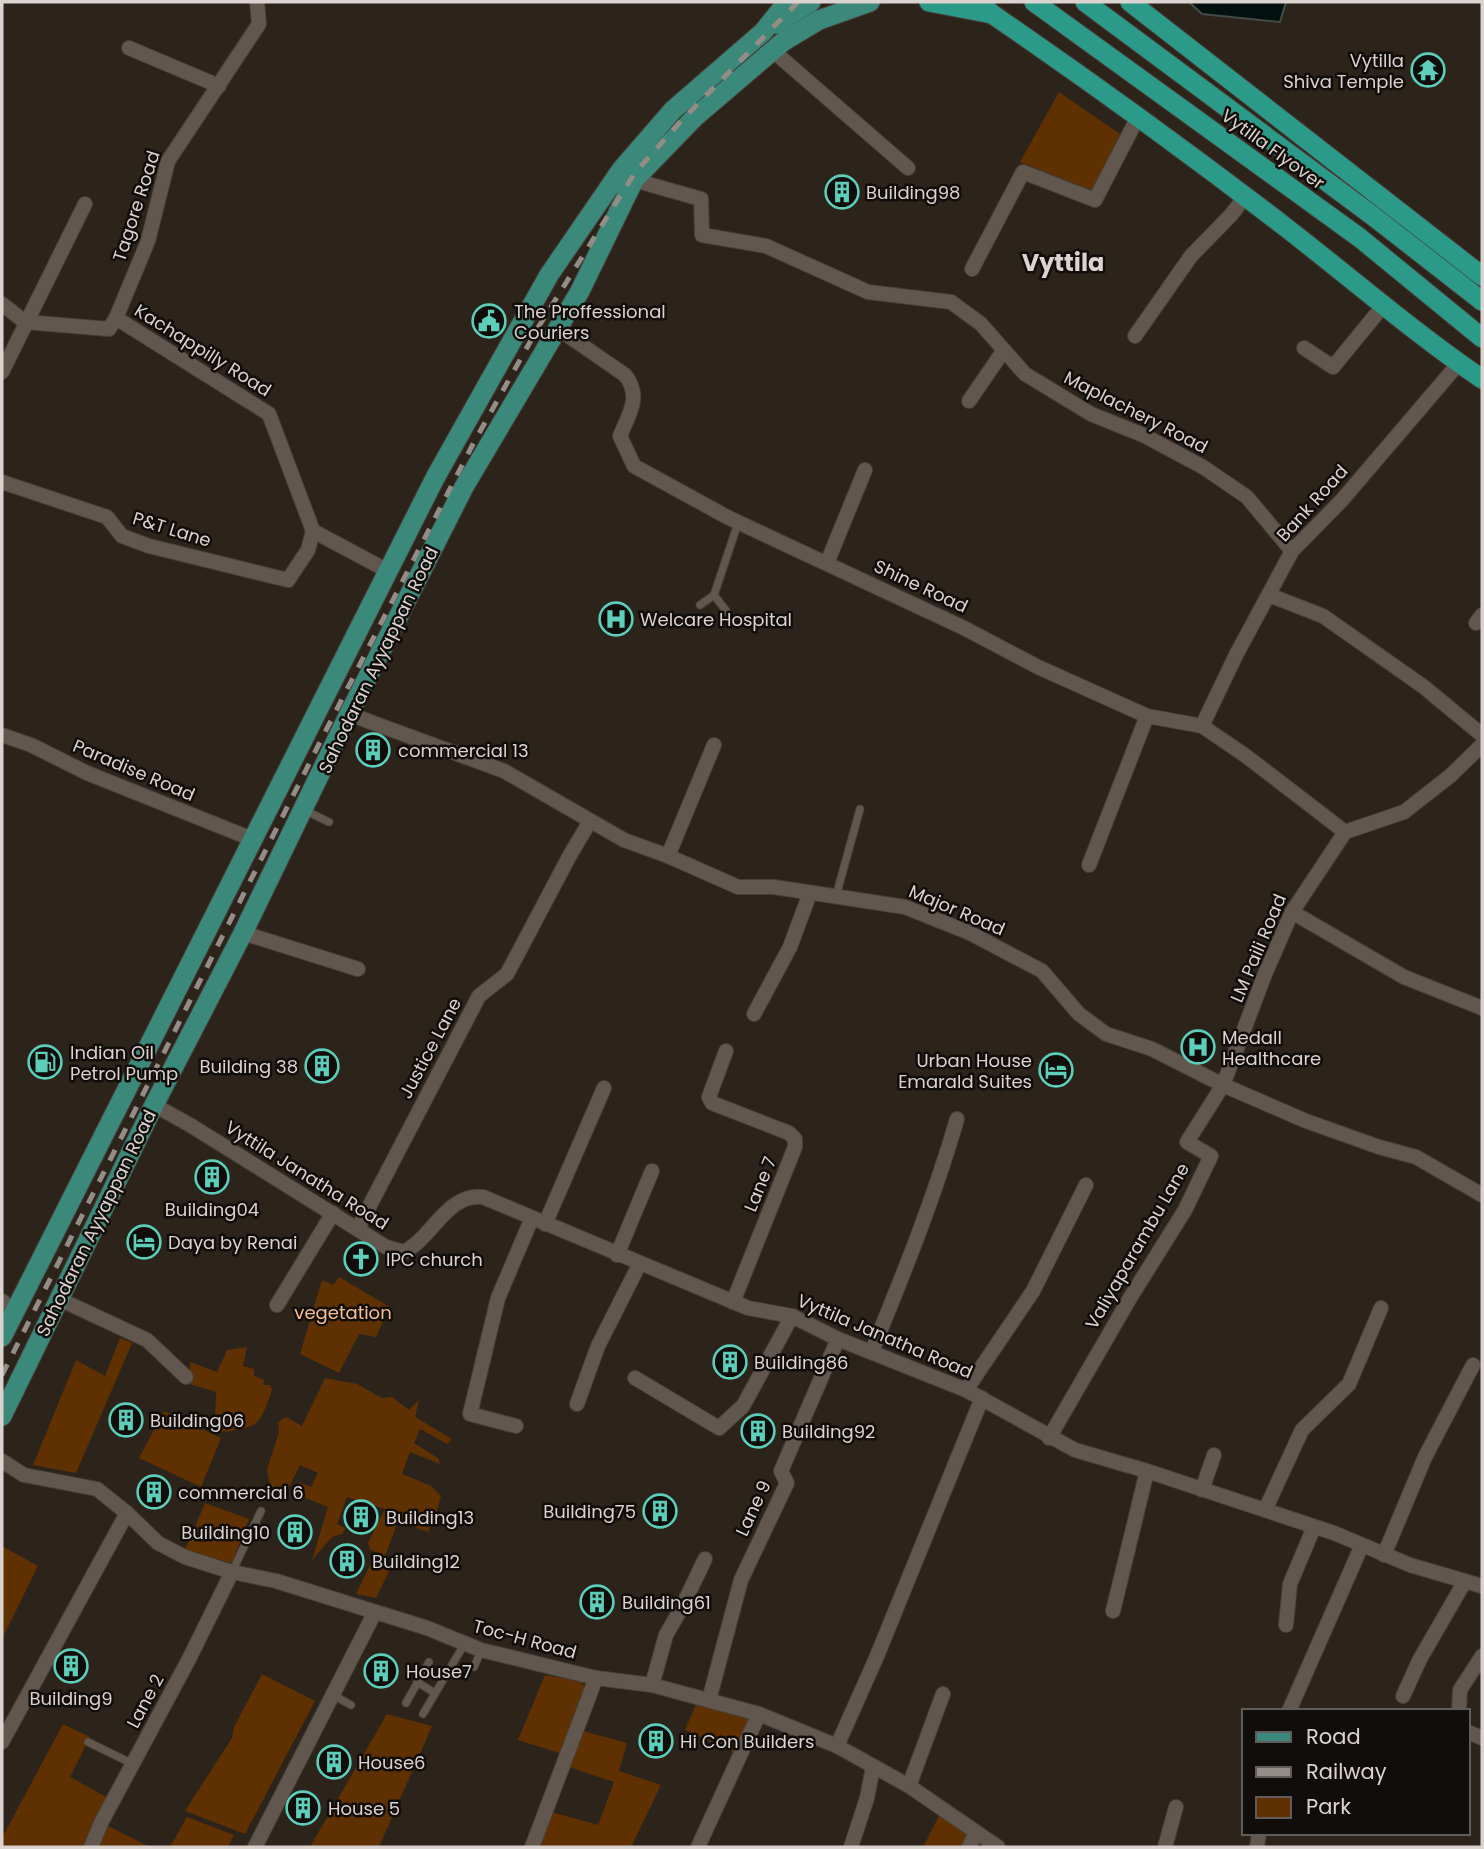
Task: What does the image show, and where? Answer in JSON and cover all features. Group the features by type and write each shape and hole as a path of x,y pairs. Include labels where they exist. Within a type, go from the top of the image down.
{"highway":[{"path":"929,2 986,8 1245,197 1383,306 1482,379"},
{"path":"1028,39 1033,2"},
{"name":"Vytilla Flyover","path":"1033,2 1360,238 1482,338"},
{"name":"Vytilla Flyover","path":"1085,2 1373,216 1482,301"},
{"path":"1130,2 1482,276"}],"main road":[{"path":"763,32 787,2"},
{"path":"763,32 811,2"},
{"name":"Sahodaran Ayyappan Road","path":"2,1416 154,1105 243,933 349,714 464,487 580,291 634,180 695,117 772,50 819,20 870,2"},
{"name":"Sahodaran Ayyappan Road","path":"2,1336 8,1306 252,839 435,478 549,275 621,170 673,110 763,32"},
{"path":"489,380 517,396"}],"street":[{"name":"Tagore Road","path":"116,318 148,241 168,161 259,24 257,2"},
{"path":"129,48 219,86"},
{"path":"772,50 908,168"},
{"path":"972,269 1023,172 1095,200 1138,117"},
{"name":"Maplachery Road","path":"634,180 701,199 702,235 766,246 868,292 951,302 981,324 1025,374 1055,394 1091,414 1155,441 1203,467 1247,497 1292,551"},
{"path":"1135,336 1191,256 1245,197"},
{"path":"2,372 85,204"},
{"path":"2,304 25,322"},
{"path":"1304,348 1333,367 1383,306"},
{"name":"Kachappilly Road","path":"25,322 109,329 116,318 269,414 313,531"},
{"name":"Shine Road","path":"557,328 625,374 633,385 633,404 620,436 634,466 738,522 964,628 1038,667 1147,716 1202,726 1246,755 1345,832"},
{"path":"969,401 1004,350"},
{"name":"Bank Road","path":"1202,726 1292,551 1342,500 1459,363"},
{"path":"827,563 865,470"},
{"name":"P&T Lane","path":"2,482 107,517 122,536 149,546 288,580 308,550 313,531"},
{"path":"313,531 388,571"},
{"path":"1269,595 1323,616 1424,687 1482,735"},
{"name":"Major Road","path":"349,714 504,771 624,841 668,856 738,887 774,887 905,906 970,933 1042,971 1079,1014 1106,1034 1152,1049 1223,1085 1306,1121 1378,1147 1416,1157 1482,1195"},
{"path":"1089,865 1147,716"},
{"name":"Paradise Road","path":"2,735 31,745 87,773 252,839"},
{"path":"668,856 714,746"},
{"path":"1345,832 1404,812 1479,754"},
{"name":"Justice Lane","path":"358,1228 479,996 507,974 589,823"},
{"name":"LM Paili Road","path":"1223,1085 1265,974 1292,912 1345,832"},
{"path":"754,1014 790,947 810,893"},
{"path":"1292,912 1404,976 1482,1008"},
{"path":"243,933 358,969"},
{"name":"Lane 7","path":"726,1051 709,1097 712,1103 789,1133 795,1139 795,1147 733,1301"},
{"name":"Valiyaparambu Lane","path":"1049,1438 1130,1298 1185,1210 1211,1156 1187,1142 1223,1085"},
{"path":"516,1426 470,1414 498,1298 604,1088"},
{"name":"Vyttila Janatha Road","path":"154,1105 386,1247 404,1252 416,1246 457,1201 470,1196 482,1197 748,1308 792,1316 838,1339 966,1390 1074,1450 1265,1510 1410,1565 1482,1586"},
{"path":"872,1351 920,1234 941,1176 957,1119"},
{"path":"617,1255 652,1171"},
{"path":"966,1390 1032,1291 1086,1185"},
{"path":"277,1305 333,1213"},
{"path":"576,1404 598,1346 640,1263"},
{"path":"59,1299 146,1340 186,1377"},
{"path":"1265,1510 1302,1430 1349,1384 1381,1308"},
{"path":"635,1378 719,1428 743,1406 792,1316"},
{"name":"Lane 9","path":"709,1700 741,1580 788,1483 781,1471 838,1339"},
{"path":"1384,1555 1426,1457 1473,1365"},
{"path":"837,1746 982,1398"},
{"path":"1202,1490 1214,1455"},
{"name":"Toc-H Road","path":"2,1461 24,1475 97,1489 158,1543 185,1557 232,1572 276,1581 375,1612 465,1642 481,1650 596,1678 652,1685 759,1714 837,1746 909,1786 998,1847"},
{"path":"1113,1611 1147,1471"},
{"path":"2,1742 127,1513"},
{"path":"1286,1625 1290,1584 1314,1527"},
{"path":"1290,1709 1362,1545"},
{"path":"652,1685 666,1635 705,1559"},
{"name":"Lane 2","path":"91,1847 232,1572"},
{"path":"1403,1696 1420,1659 1465,1581"},
{"path":"255,1847 375,1612"},
{"path":"1459,1709 1460,1690 1482,1656"},
{"path":"532,1847 596,1678"},
{"path":"909,1786 943,1694"},
{"path":"698,1847 759,1714"},
{"path":"851,1847 867,1798 873,1767"},
{"path":"1165,1847 1176,1807"},
{"path":"969,1847 976,1833"}],"lane":[{"path":"700,605 714,596 738,522"},
{"path":"714,596 727,612"},
{"path":"836,896 860,809"},
{"path":"303,810 329,822"},
{"path":"232,1572 261,1511"},
{"path":"423,1714 465,1642"},
{"path":"474,1667 481,1650"},
{"path":"406,1703 429,1662"},
{"path":"417,1682 435,1693"},
{"path":"333,1695 351,1705"},
{"path":"88,1742 133,1764"}],"green space":[{"path":"1059,92 1120,134 1093,191 1020,162"},
{"name":"vegetation","path":"339,1277 390,1307 376,1337 359,1334 339,1373 300,1354 322,1280 333,1285"},
{"path":"120,1338 132,1343 76,1473 33,1465 76,1360 105,1376"},
{"path":"247,1347 243,1366 254,1369 254,1376 264,1380 263,1385 270,1385 272,1390 261,1418 256,1423 243,1429 221,1432 215,1416 216,1392 190,1384 190,1362 217,1372 227,1350"},
{"path":"325,1378 357,1384 382,1398 392,1397 409,1410 419,1400 415,1417 452,1439 447,1444 420,1429 414,1443 438,1458 440,1464 410,1452 402,1474 431,1486 441,1496 428,1532 398,1521 383,1562 391,1567 376,1598 356,1594 376,1553 370,1549 368,1543 385,1509 347,1497 337,1524 345,1528 342,1534 332,1537 312,1560 328,1507 293,1493 299,1482 311,1487 318,1473 300,1465 287,1491 270,1486 267,1470 279,1432 278,1422 286,1417 302,1426"},
{"path":"164,1411 221,1438 201,1487 139,1458"},
{"path":"205,1503 249,1519 232,1563 185,1550"},
{"path":"2,1546 38,1566 2,1639"},
{"path":"262,1674 315,1701 245,1834 185,1811 232,1738 234,1727"},
{"path":"545,1675 580,1681 585,1687 585,1695 562,1754 518,1740"},
{"path":"697,1702 745,1715 748,1722 733,1752 685,1730"},
{"path":"387,1714 432,1726 379,1847 310,1847"},
{"path":"63,1724 90,1737 70,1777 108,1798 86,1847 2,1847 2,1838"},
{"path":"583,1731 627,1743 619,1771 661,1785 631,1847 538,1847 552,1812 598,1825 614,1782 569,1767"},
{"path":"941,1812 968,1835 962,1847 923,1847"},
{"path":"187,1817 234,1835 228,1847 170,1847"},
{"path":"108,1826 150,1847 98,1847"}],"shaded area":[{"path":"1189,2 1286,2 1280,22 1202,14"}],"railway":[{"path":"2,1375 321,740 473,444 539,326 634,174 681,121 798,2"}],"place":[{"name":"Vytilla Shiva Temple","path":"1428,70"},
{"name":"Building98","path":"842,192"},
{"name":"The Proffessional Couriers","path":"489,321"},
{"name":"Welcare Hospital","path":"616,619"},
{"name":"commercial 13","path":"373,750"},
{"name":"Medall Healthcare","path":"1198,1047"},
{"name":"Indian Oil Petrol Pump","path":"45,1062"},
{"name":"Building 38","path":"322,1066"},
{"name":"Urban House Emarald Suites","path":"1056,1070"},
{"name":"Building04","path":"212,1177"},
{"name":"Daya by Renai","path":"144,1242"},
{"name":"IPC church","path":"361,1259"},
{"name":"Building86","path":"730,1362"},
{"name":"Building06","path":"126,1420"},
{"name":"Building92","path":"758,1431"},
{"name":"commercial 6","path":"154,1492"},
{"name":"Building75","path":"660,1511"},
{"name":"Building13","path":"361,1517"},
{"name":"Building10","path":"295,1532"},
{"name":"Building12","path":"347,1561"},
{"name":"Building61","path":"597,1602"},
{"name":"Building9","path":"71,1666"},
{"name":"House7","path":"381,1671"},
{"name":"Hi Con Builders","path":"656,1741"},
{"name":"House6","path":"334,1762"},
{"name":"House 5","path":"303,1808"}],"district":[{"name":"Vyttila","path":"1063,262"}]}
